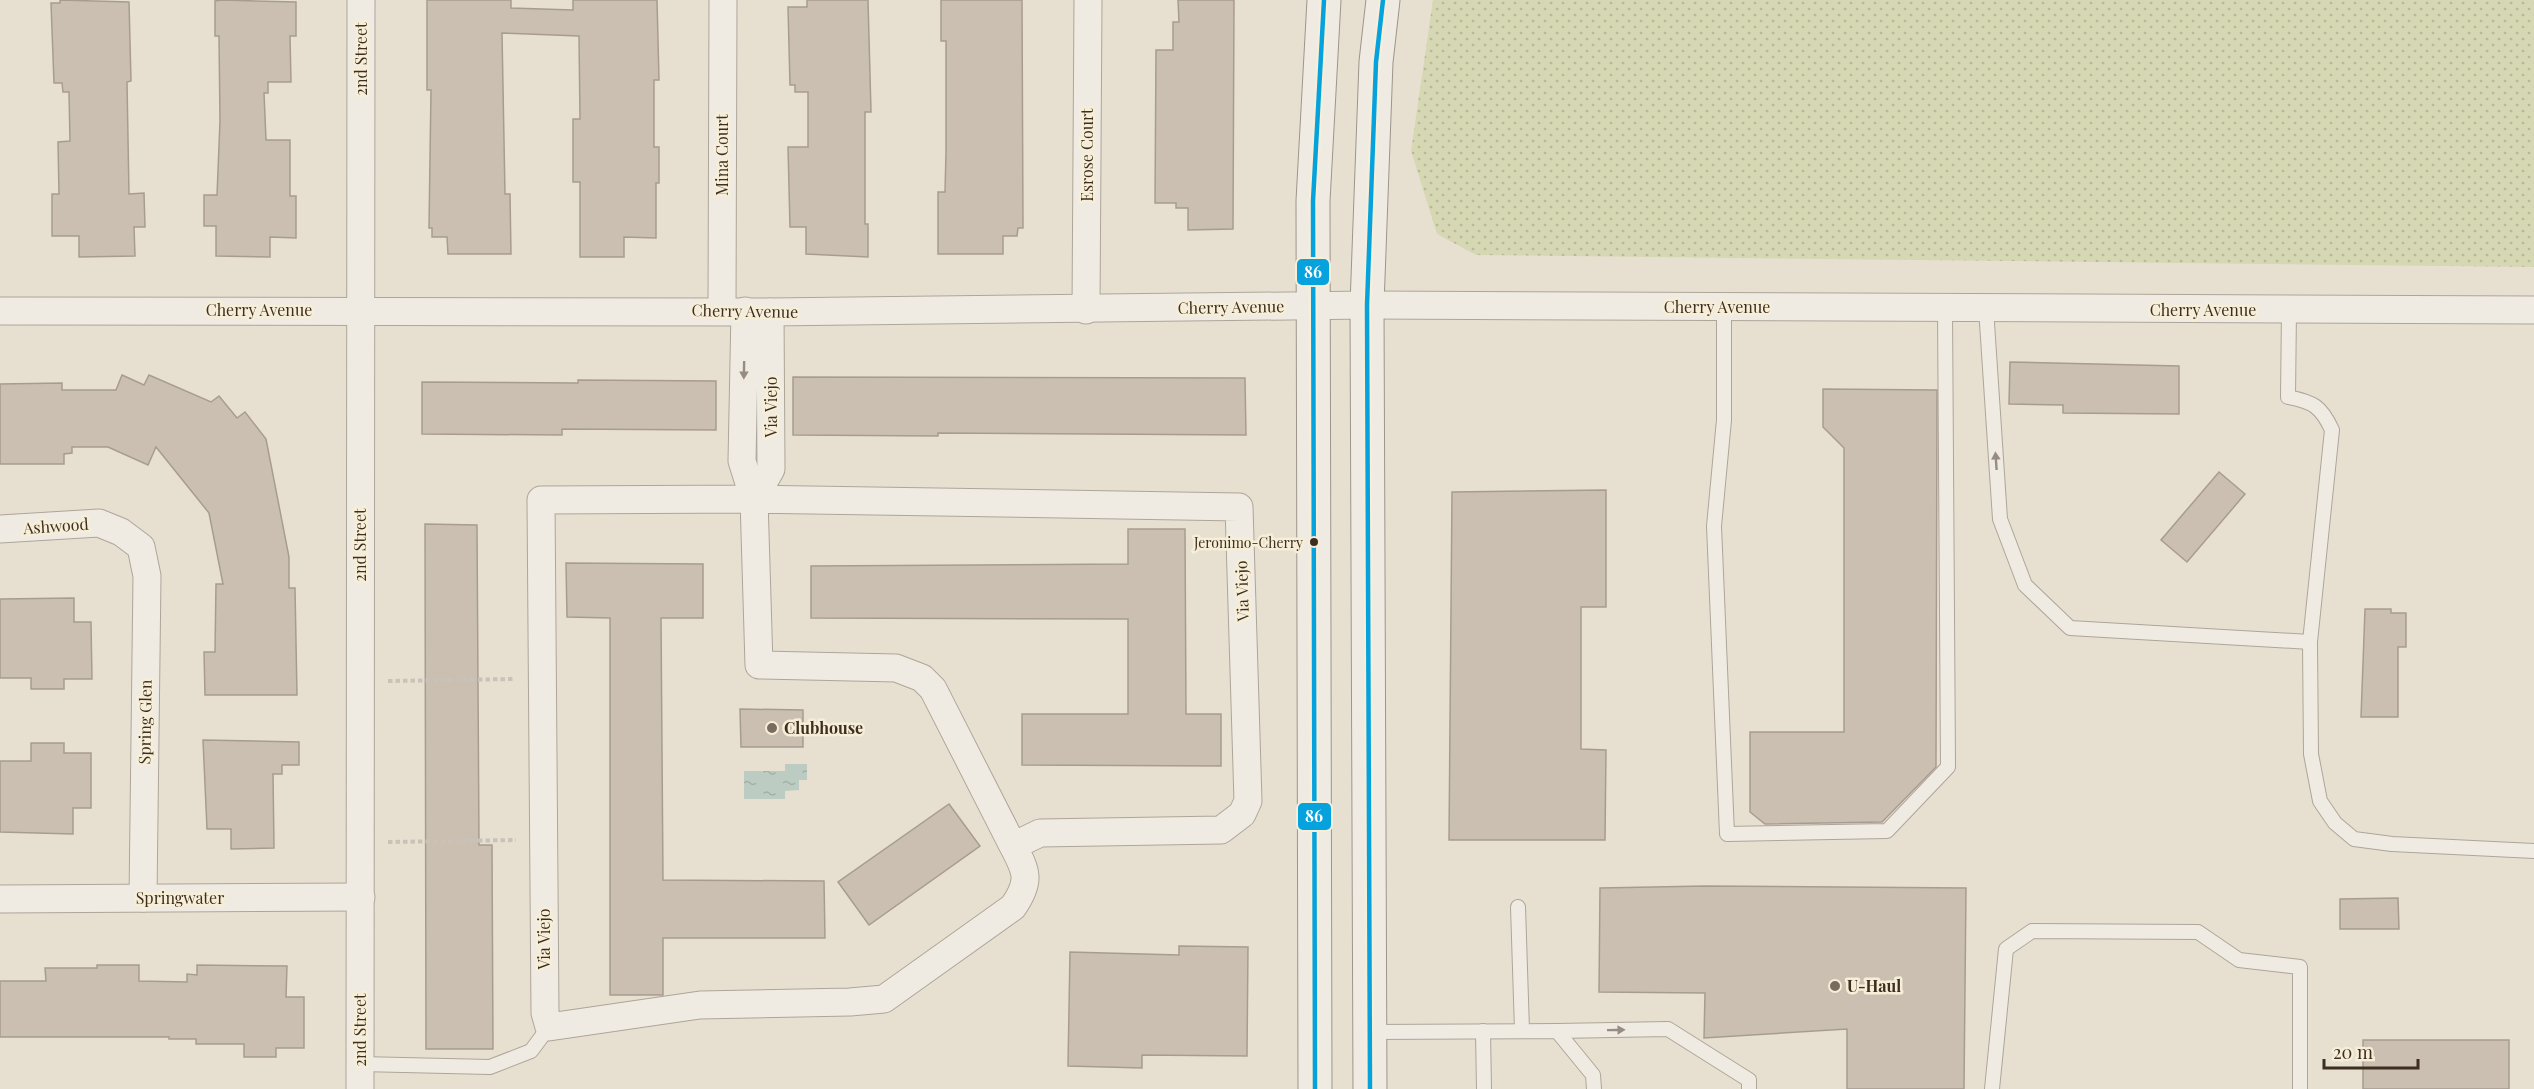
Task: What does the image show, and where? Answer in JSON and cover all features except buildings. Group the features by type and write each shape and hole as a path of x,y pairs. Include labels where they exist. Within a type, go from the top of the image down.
{"main road":[{"path":"1315,1089 1313,201 1324,0"},
{"path":"1370,1089 1367,305 1376,62 1383,0"}],"street":[{"name":"2nd Street","path":"360,1076 361,0"},
{"name":"Mina Court","path":"723,0 746,311"},
{"name":"Esrose Court","path":"1086,310 1088,0"},
{"name":"Cherry Avenue","path":"0,311 1086,310 1313,305 2534,310"},
{"name":"Via Viejo","path":"746,311 771,469 754,499"},
{"name":"Via Viejo","path":"549,1027 545,1013 541,500 754,499 1239,507 1248,801 1242,814 1221,830 1040,833 1013,846"},
{"path":"549,1027 699,1005 850,1002 884,999 1013,907 1025,890 1025,870 933,689 922,678 896,668 759,665 754,499"},
{"name":"Ashwood","path":"0,529 99,523 121,532 141,547"},
{"name":"Spring Glen","path":"141,547 147,576 143,898"},
{"name":"Springwater","path":"0,899 360,897"}],"lane":[{"path":"1724,307 1724,420 1714,526 1727,834 1887,831 1948,767 1945,308"},
{"path":"1986,308 2000,519 2025,585 2070,628 2310,642"},
{"path":"2289,310 2288,397 2308,401 2324,413 2332,430 2310,642 2311,754 2320,801 2335,823 2354,839 2392,844 2534,850"},
{"path":"1518,907 1522,1030"},
{"path":"1992,1089 2006,949 2032,932 2198,932 2239,960 2300,967 2300,1089"},
{"path":"360,1076 490,1067 531,1051 549,1027"},
{"path":"1370,1032 1668,1029 1749,1080 1749,1089"},
{"path":"1484,1031 1484,1089"},
{"path":"1557,1031 1593,1075 1594,1089"}],"path":[{"path":"360,681 542,678"},
{"path":"360,842 543,839"}],"green space":[{"path":"1433,0 2534,0 2534,267 1476,255 1437,234 1411,151"}],"water":[{"path":"785,764 807,764 807,780 799,780 799,790 785,791 785,799 744,799 744,771 785,771"}],"transit line":[{"name":"86","path":"1315,1089 1313,201 1324,0"},
{"name":"86","path":"1370,1089 1367,305 1376,62 1383,0"}],"place":[{"name":"Jeronimo-Cherry","path":"1314,542"},
{"name":"Clubhouse","path":"772,728"},
{"name":"U-Haul","path":"1835,986"}]}
